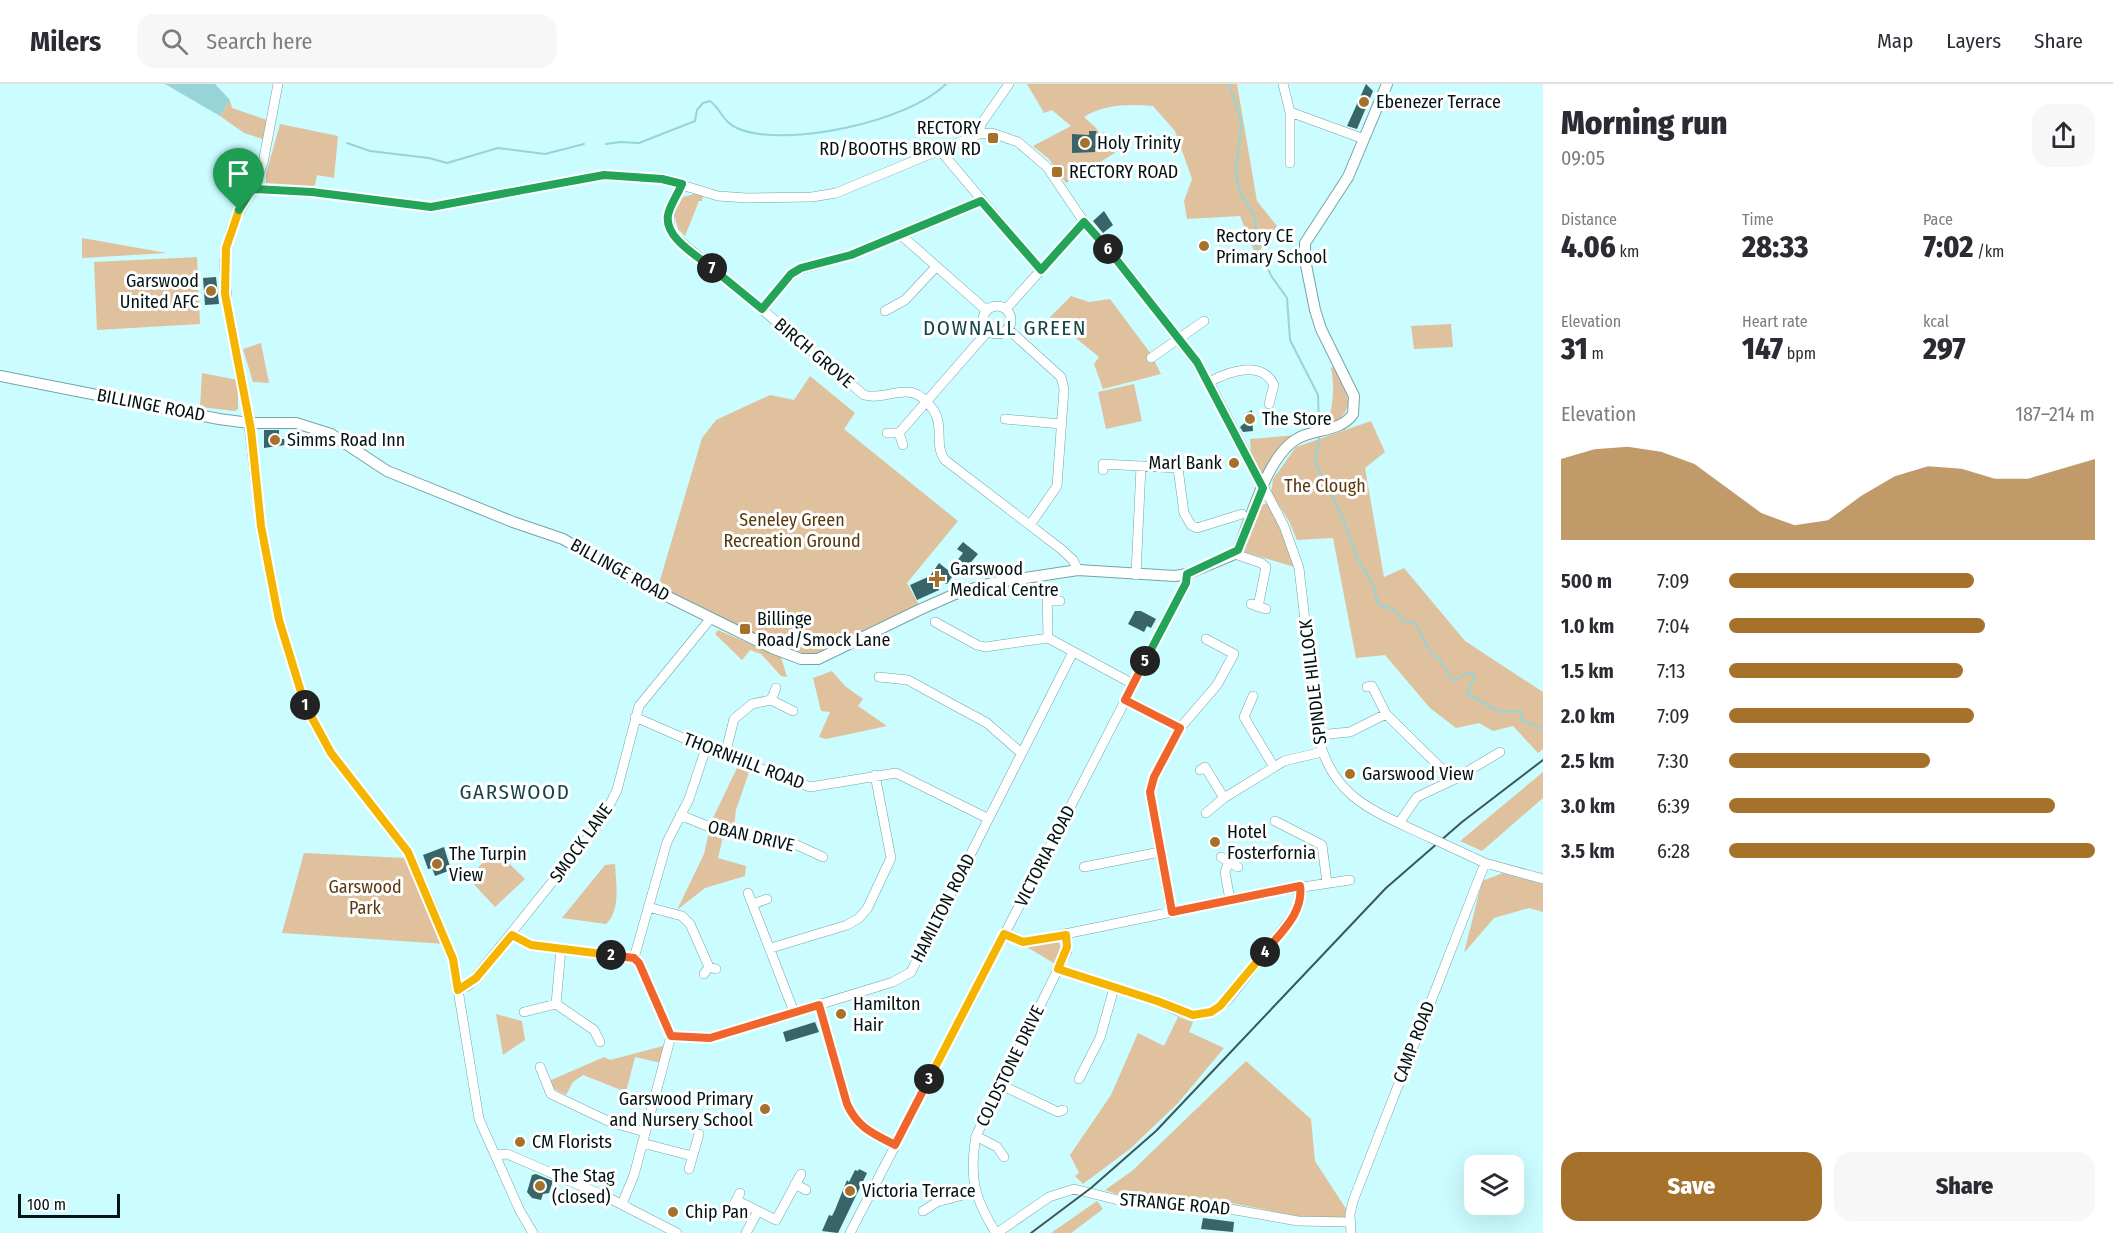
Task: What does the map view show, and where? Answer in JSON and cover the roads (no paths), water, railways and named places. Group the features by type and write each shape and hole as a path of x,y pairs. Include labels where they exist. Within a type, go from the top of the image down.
{"main road":[{"path":"1235,554 1263,488 1287,446 1307,434 1342,425 1349,420 1354,407 1349,384 1321,329 1315,310 1304,250 1312,230 1348,177 1384,85"},
{"name":"BILLINGE ROAD","path":"0,376 219,419 249,423 296,423 331,434 387,471 513,522 563,539 619,571 711,618 785,654 801,659 818,659 919,610 974,588 1010,579 1078,570 1175,576 1187,574 1235,554"}],"street":[{"path":"278,84 270,132 260,171 231,229 224,263 228,312 249,423 261,526 277,610 294,673 307,710 331,753 408,852 453,959 479,1119 520,1211 533,1233"},
{"path":"979,134 981,124 1009,84"},
{"path":"1283,84 1290,112 1290,163"},
{"path":"1290,112 1364,139"},
{"path":"252,189 312,192 431,207 604,175 662,179 718,196 747,198 824,196 979,134 992,133 1004,136 1032,152 1047,167 1084,222 1113,254 1179,338 1209,382 1263,488"},
{"path":"941,148 981,201 1041,270"},
{"name":"BIRCH GROVE","path":"682,184 668,213 672,234 864,395 877,396 900,391 926,400"},
{"path":"762,309 795,271 851,255 902,236 981,201"},
{"path":"1006,309 1084,222"},
{"path":"902,236 935,268 986,310"},
{"path":"885,311 905,300 935,268"},
{"path":"998,305 1006,309 1011,321 1008,329 1001,334 988,331 983,323 986,310 998,305"},
{"path":"1150,358 1204,321"},
{"path":"1008,329 1060,376 1064,389 1057,486 1030,525"},
{"path":"899,433 988,331"},
{"path":"1209,382 1235,370 1262,372 1270,377 1274,385 1272,403"},
{"path":"926,400 939,420 939,450 945,460 1073,560 1078,570"},
{"path":"1005,419 1061,424"},
{"path":"886,433 899,433"},
{"path":"899,433 903,445"},
{"path":"1103,470 1103,465 1178,468 1184,513 1191,525 1204,527 1237,517"},
{"path":"1136,575 1141,466"},
{"name":"SPINDLE HILLOCK","path":"1263,488 1286,532 1299,568 1318,735 1322,752 1332,774 1344,789 1360,801 1399,823 1485,863 1543,879"},
{"path":"1235,554 1266,567 1258,607"},
{"name":"VICTORIA ROAD","path":"850,1233 1186,583 1187,574"},
{"path":"1047,588 1048,638"},
{"path":"1047,601 1060,601"},
{"path":"949,616 939,624 977,645 985,647 1048,638 1133,684"},
{"name":"SMOCK LANE","path":"458,990 476,978 602,820 617,790 635,717 645,697 683,656 711,618"},
{"path":"1206,639 1244,659"},
{"name":"HAMILTON ROAD","path":"671,1036 710,1038 893,982 911,972 1073,652"},
{"path":"1172,912 1150,792 1154,777 1180,728 1217,685 1234,654"},
{"path":"890,667 884,677 908,680 987,723 1021,753"},
{"path":"1366,687 1372,686 1386,714 1453,780"},
{"path":"771,700 776,688"},
{"path":"725,755 734,719 752,704 771,700 793,711"},
{"path":"1125,700 1180,728"},
{"path":"1254,700 1244,717 1274,767"},
{"path":"1318,735 1350,732 1386,714"},
{"name":"THORNHILL ROAD","path":"635,717 706,748 810,788 896,773 987,818"},
{"path":"634,958 667,842 689,799 706,748"},
{"path":"1206,813 1224,798 1274,767 1295,758 1322,752"},
{"path":"1399,823 1417,797 1453,780 1500,752"},
{"path":"1202,767 1224,798"},
{"path":"771,948 847,925 859,918 867,909 891,858 875,775"},
{"name":"OBAN DRIVE","path":"680,815 712,828 788,841 823,857"},
{"path":"1275,821 1280,830 1322,846 1327,883"},
{"path":"1089,862 1160,852"},
{"path":"1230,900 1225,859 1238,867"},
{"name":"CAMP ROAD","path":"1350,1233 1349,1222 1353,1201 1485,863"},
{"path":"1004,934 1023,942 1300,886 1354,878"},
{"path":"1058,969 1193,1015 1211,1012 1227,1000 1292,917 1299,907 1300,886"},
{"path":"748,893 794,1012"},
{"path":"753,904 767,899"},
{"path":"648,907 682,916 690,924 709,970"},
{"path":"512,935 531,945 634,958 639,963 671,1036 634,1175 622,1204"},
{"name":"COLDSTONE DRIVE","path":"997,1233 984,1213 975,1192 973,1159 976,1136 999,1084 1058,969 1067,947 1066,935"},
{"path":"555,1004 561,949"},
{"path":"1080,1074 1100,1038 1114,988"},
{"path":"524,1011 555,1004 598,1027 600,1042"},
{"path":"819,1005 847,1104 854,1119 866,1129 895,1145"},
{"path":"540,1067 556,1104"},
{"path":"999,1084 1060,1113"},
{"path":"551,1094 610,1122 645,1132"},
{"path":"689,1169 699,1134"},
{"path":"976,1136 989,1142 1003,1153"},
{"path":"642,1143 692,1156"},
{"path":"495,1155 507,1154 622,1204 676,1233"},
{"path":"736,1200 776,1220 801,1174"},
{"path":"795,1184 806,1190"},
{"name":"STRANGE ROAD","path":"997,1233 1049,1197 1074,1189 1126,1202 1201,1204 1298,1221 1349,1222"},
{"path":"923,1211 933,1202 975,1192"},
{"path":"746,1233 758,1211"}],"water":[{"path":"165,84 215,84 230,100 220,116"}],"waterway":[{"path":"606,144 639,143 695,121 697,110 703,103 710,101 733,126 760,134 787,135 847,128 905,109 946,84"},
{"path":"1229,84 1241,124 1236,164 1238,185 1255,216 1256,222 1252,238 1272,277 1287,298 1290,340 1318,395 1319,425"},
{"path":"347,143 370,151 429,158 447,163 498,148 545,154 584,144"},
{"path":"1319,438 1315,463 1339,509 1358,559 1373,585 1378,604 1395,610 1402,621 1415,623 1431,653 1440,660 1453,681 1467,673 1475,675 1467,694 1501,712 1521,711 1522,720 1543,729"}],"railway":[{"path":"1031,1233 1091,1188 1156,1131 1386,888 1462,822 1543,760"}],"place":[{"name":"Ebenezer Terrace","path":"1364,102"},
{"name":"RECTORY RD/BOOTHS BROW RD","path":"993,138"},
{"name":"Holy Trinity","path":"1085,143"},
{"name":"RECTORY ROAD","path":"1057,172"},
{"name":"Rectory CE Primary School","path":"1204,246"},
{"name":"Garswood United AFC","path":"211,291"},
{"name":"The Store","path":"1250,419"},
{"name":"Simms Road Inn","path":"275,440"},
{"name":"Marl Bank","path":"1234,463"},
{"name":"Garswood Medical Centre","path":"937,579"},
{"name":"Billinge Road/Smock Lane","path":"745,629"},
{"name":"Garswood View","path":"1350,774"},
{"name":"Hotel Fosterfornia","path":"1215,842"},
{"name":"The Turpin View","path":"437,864"},
{"name":"Hamilton Hair","path":"841,1014"},
{"name":"Garswood Primary and Nursery School","path":"765,1109"},
{"name":"CM Florists","path":"520,1142"},
{"name":"The Stag (closed)","path":"540,1186"},
{"name":"Victoria Terrace","path":"850,1191"},
{"name":"Chip Pan","path":"673,1212"}],"district":[{"name":"DOWNALL GREEN","path":"1005,328"},
{"name":"GARSWOOD","path":"515,792"}],"park label":[{"name":"The Clough","path":"1325,486"},
{"name":"Seneley Green Recreation Ground","path":"792,530"},
{"name":"Garswood Park","path":"365,897"}]}
